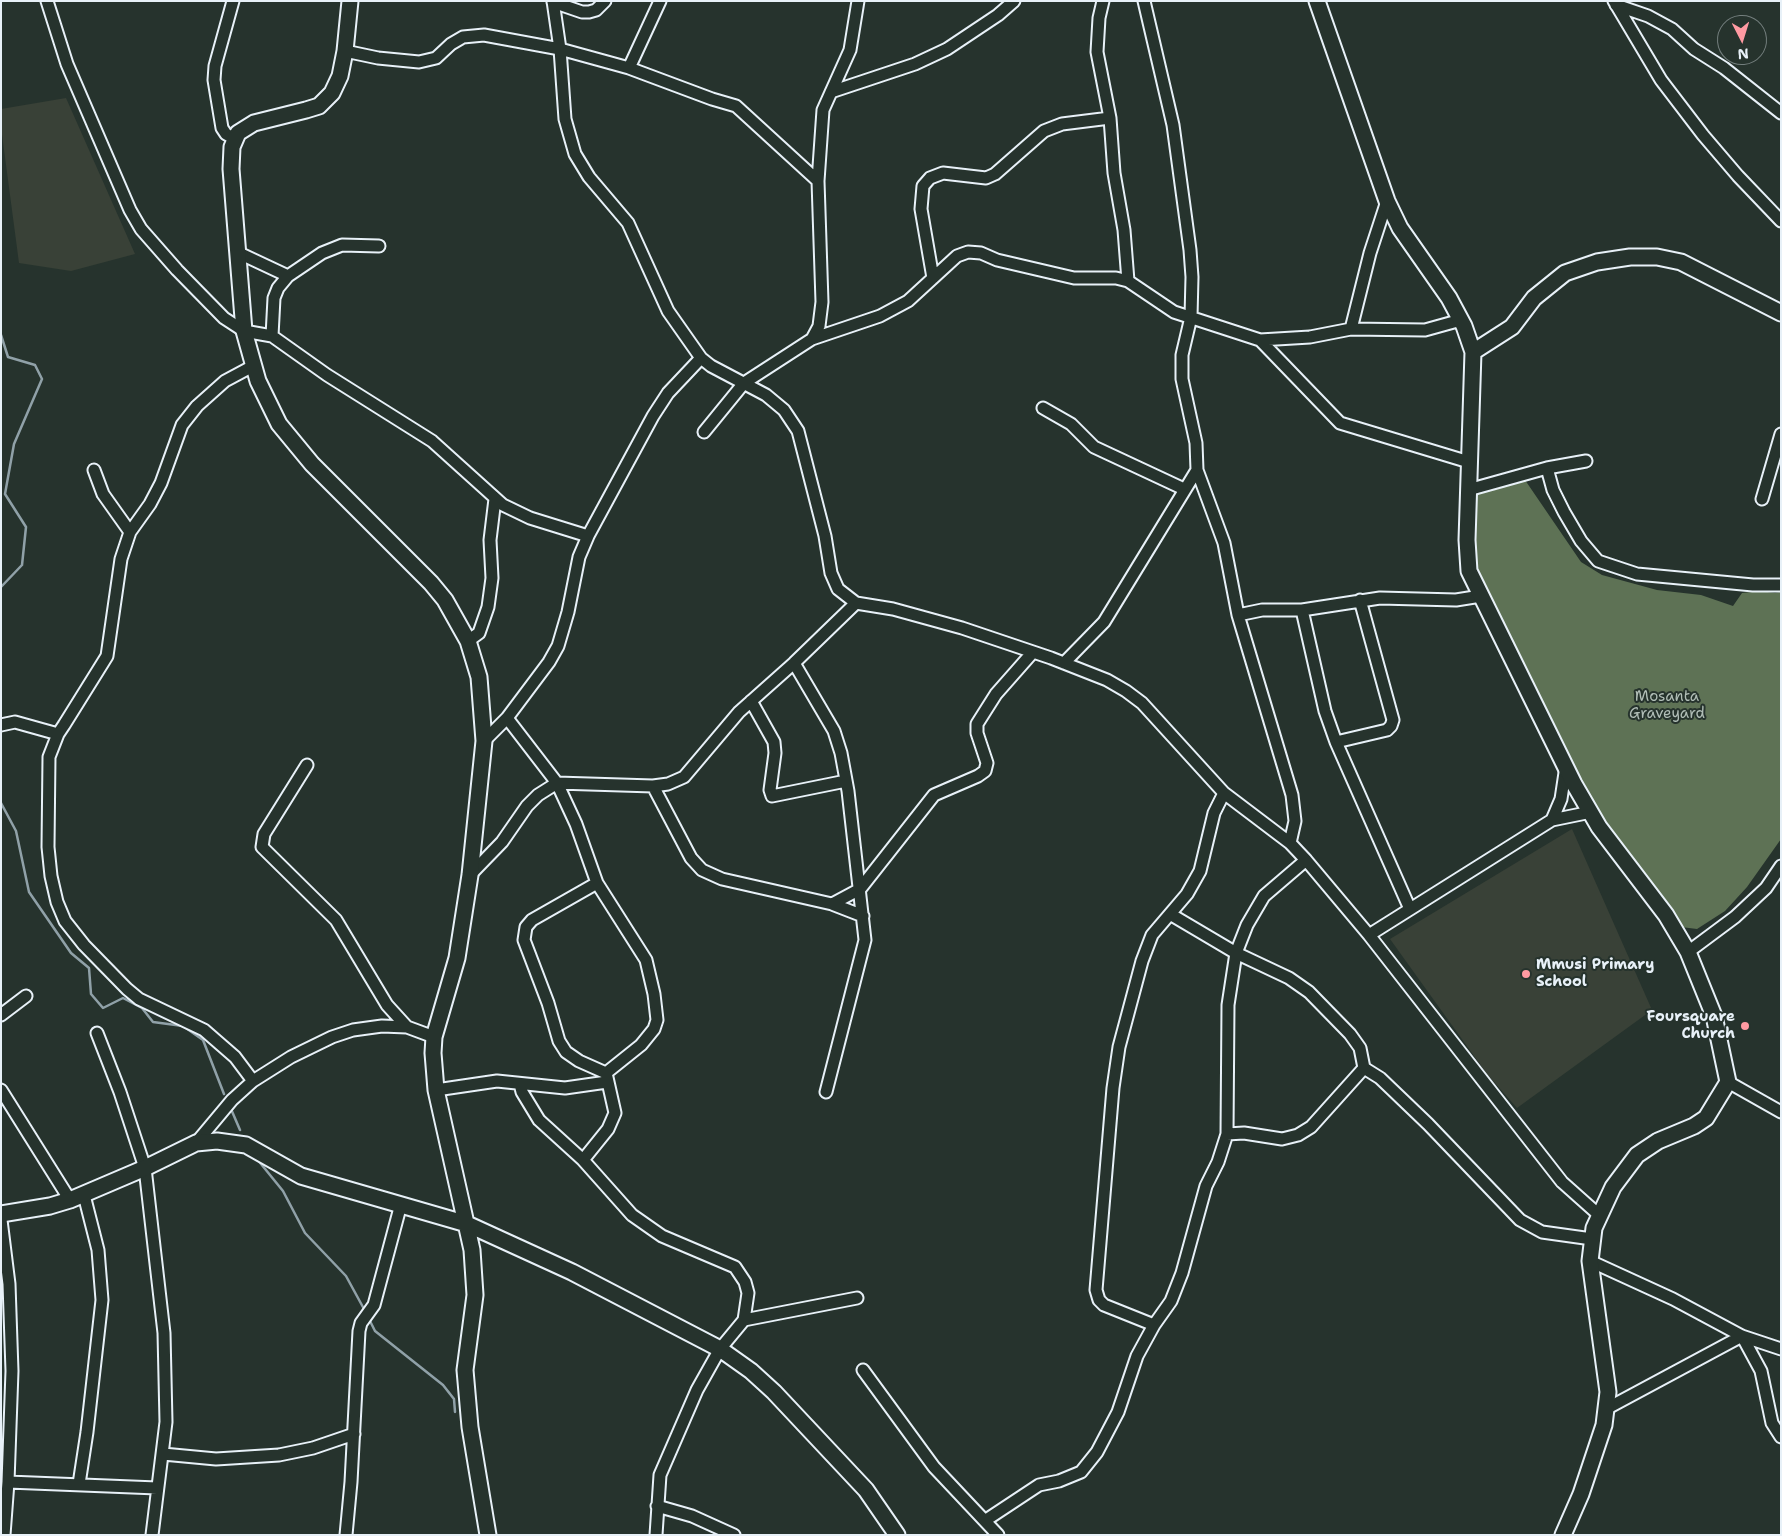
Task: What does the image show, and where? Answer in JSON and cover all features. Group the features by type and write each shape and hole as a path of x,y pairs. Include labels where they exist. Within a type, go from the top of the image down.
{"street":[{"path":"47,1 67,64 130,210 142,229 177,270 224,318 244,331 272,336 334,380 432,441 466,470 495,499 530,518 588,536"},
{"path":"233,1 215,66 214,80 222,128 234,140"},
{"path":"350,1 345,51 336,85 319,106 254,123 238,133 234,140 231,170 244,331 253,366 271,411 289,436 324,476 431,583 454,613 468,641 479,677 484,741 470,875 457,958 434,1038 434,1073 436,1090 472,1250 475,1295 466,1357 466,1384 470,1427 488,1535"},
{"path":"605,1 596,10 589,12 582,12 553,2 560,49 565,119 575,154 594,183 628,223 668,311 701,358 711,366 766,395 784,410 798,431 825,536 831,573 838,589 856,603 893,609 962,628 1064,663 1107,680 1126,691 1142,704 1224,793 1290,843 1306,860 1368,935 1562,1182 1599,1214"},
{"path":"629,68 660,1"},
{"path":"812,339 819,326 822,302 818,181 823,110 850,50 858,1"},
{"path":"831,92 915,64 947,48 998,15 1014,1"},
{"path":"1103,1 1099,18 1097,52 1110,118 1114,173 1124,230 1128,282"},
{"path":"1144,1 1178,153 1192,277 1191,317 1182,355 1182,379 1196,443 1197,470 1224,543 1238,615 1292,795 1295,821 1290,843"},
{"path":"1317,1 1387,201 1400,228 1449,298 1461,320 1473,352 1468,490 1469,571 1566,766 1599,827 1666,915 1688,952 1714,1016 1728,1082 1706,1118 1694,1126 1658,1141 1637,1154 1613,1186 1599,1214 1592,1240 1590,1261 1608,1392 1604,1426 1581,1494 1562,1535"},
{"path":"1614,3 1648,16 1672,29 1694,49 1724,68 1781,113"},
{"path":"1614,3 1662,80 1704,135 1738,176 1781,221"},
{"path":"345,51 403,61 429,61 436,58 451,44 470,35 497,37 560,49 629,68 736,106 818,181"},
{"path":"933,278 921,209 923,186 930,178 943,174 986,178 995,174 1044,130 1062,124 1110,118"},
{"path":"1351,329 1370,253 1387,201"},
{"path":"272,336 274,298 278,288 288,276 322,253 342,245 379,246"},
{"path":"704,432 744,383 812,339 880,316 908,301 957,256 968,252 981,253 997,260 1074,278 1116,278 1128,282 1174,312 1260,340 1310,337 1351,329 1424,330 1461,320"},
{"path":"239,254 288,276"},
{"path":"1473,352 1512,327 1534,298 1564,273 1597,262 1630,257 1657,257 1681,262 1781,313"},
{"path":"1260,340 1340,423 1469,462"},
{"path":"484,741 507,718 549,662 558,646 568,612 579,557 588,536 668,392 701,358"},
{"path":"253,366 225,381 197,406 182,425 161,483 150,504 130,532 121,559 107,656 58,734 49,757 48,847 51,876 57,902 65,921 84,945 139,999 204,1030 235,1057 253,1081"},
{"path":"1043,408 1071,424 1094,447 1184,489"},
{"path":"1762,499 1781,434"},
{"path":"1468,490 1547,468 1586,461"},
{"path":"1547,468 1553,490 1564,512 1581,541 1598,561 1637,574 1753,585 1781,585"},
{"path":"94,470 103,494 130,532"},
{"path":"1064,663 1104,622 1197,470"},
{"path":"468,641 479,633 488,607 492,578 490,540 495,499"},
{"path":"1238,615 1262,610 1302,610 1380,598 1456,600 1481,596"},
{"path":"1336,742 1387,730 1393,720 1360,600"},
{"path":"470,875 502,842 527,806 538,795 557,783 652,786 678,780 690,772 739,712 794,663 856,603"},
{"path":"1302,610 1317,684 1336,742 1410,908"},
{"path":"832,904 860,890 934,795 978,776 985,771 987,762 977,733 977,724 996,694 1033,652"},
{"path":"794,663 834,731 846,781 865,940 826,1092"},
{"path":"751,702 774,742 775,752 770,790 772,796 846,781"},
{"path":"436,1090 497,1081 564,1088 606,1078 649,1037 657,1020 646,960 597,883 576,824 557,783 507,718"},
{"path":"1,725 15,722 58,734"},
{"path":"307,765 264,834 262,846 336,920 388,1005 407,1027"},
{"path":"1552,820 1561,799 1566,766"},
{"path":"652,786 691,858 702,870 722,879 832,904 863,916"},
{"path":"1154,1325 1104,1305 1099,1300 1096,1290 1119,1048 1142,961 1152,934 1187,894 1200,871 1214,813 1224,793"},
{"path":"1368,935 1552,820 1591,812"},
{"path":"986,1520 1039,1485 1059,1481 1081,1472 1097,1452 1118,1412 1137,1356 1154,1325 1171,1301 1182,1273 1206,1186 1218,1162 1227,1134 1228,1005 1236,953 1247,925 1264,896 1306,860"},
{"path":"1688,952 1735,917 1766,888 1781,866"},
{"path":"583,1160 608,1129 613,1119 614,1107 606,1078 566,1052 559,1041 548,1003 524,940 526,927 532,920 597,883"},
{"path":"1170,914 1236,953 1288,978 1309,992 1350,1034 1360,1048 1364,1068 1380,1078 1422,1117 1520,1220 1542,1232 1592,1240"},
{"path":"1,1015 26,996"},
{"path":"196,1143 232,1100 253,1081 291,1057 332,1037 353,1030 376,1026 407,1027 434,1038"},
{"path":"97,1034 120,1092 145,1168 164,1333 166,1380 163,1454 152,1535"},
{"path":"1227,1134 1244,1133 1282,1139 1298,1135 1312,1127 1364,1068"},
{"path":"1728,1082 1781,1112"},
{"path":"520,1084 522,1092 538,1120 583,1160 644,1226 680,1245 735,1267 745,1282 748,1293 744,1320 720,1349 697,1390 660,1475 656,1535"},
{"path":"1,1090 77,1197 98,1250 102,1276 102,1300 79,1484"},
{"path":"1,1214 50,1206 77,1197 145,1168 196,1143 217,1141 241,1143 301,1176 467,1224 572,1272 720,1349 751,1371 774,1392 866,1490 897,1535"},
{"path":"346,1535 354,1434 359,1331 361,1324 374,1305 401,1204"},
{"path":"1,1220 9,1284 12,1371 5,1454 8,1482 4,1512 4,1535"},
{"path":"1590,1261 1673,1299 1742,1336 1781,1349"},
{"path":"744,1320 857,1298"},
{"path":"1606,1409 1742,1336"},
{"path":"1742,1336 1761,1371 1772,1423 1781,1436"},
{"path":"863,1370 934,1467 986,1520 998,1535"},
{"path":"163,1454 216,1459 280,1455 313,1448 354,1434"},
{"path":"8,1482 157,1488"},
{"path":"657,1506 692,1516 734,1535"}],"shaded area":[{"path":"66,98 135,254 71,271 19,263 1,127 1,109"},
{"name":"Mmusi Primary School","path":"1572,829 1652,1010 1517,1108 1487,1074 1390,939"}],"green space":[{"name":"Mosanta Graveyard","path":"1525,480 1581,562 1602,575 1657,590 1701,595 1733,606 1742,593 1760,591 1781,592 1781,839 1747,887 1725,911 1697,929 1673,926 1608,837 1475,574 1473,495"}],"waterway":[{"path":"1,335 8,357 35,365 42,379 14,444 5,494 26,527 22,565 1,587"},
{"path":"1,803 16,831 29,892 71,953 89,968 91,994 103,1008 123,998 142,1008 153,1022 183,1026 203,1040 224,1094"},
{"path":"231,1109 240,1130"},
{"path":"257,1159 283,1191 305,1233 346,1276 364,1309"},
{"path":"369,1319 375,1331 443,1385 454,1399 455,1412"}],"place":[{"name":"Mmusi Primary School","path":"1526,974"},
{"name":"Foursquare Church","path":"1745,1026"}]}
